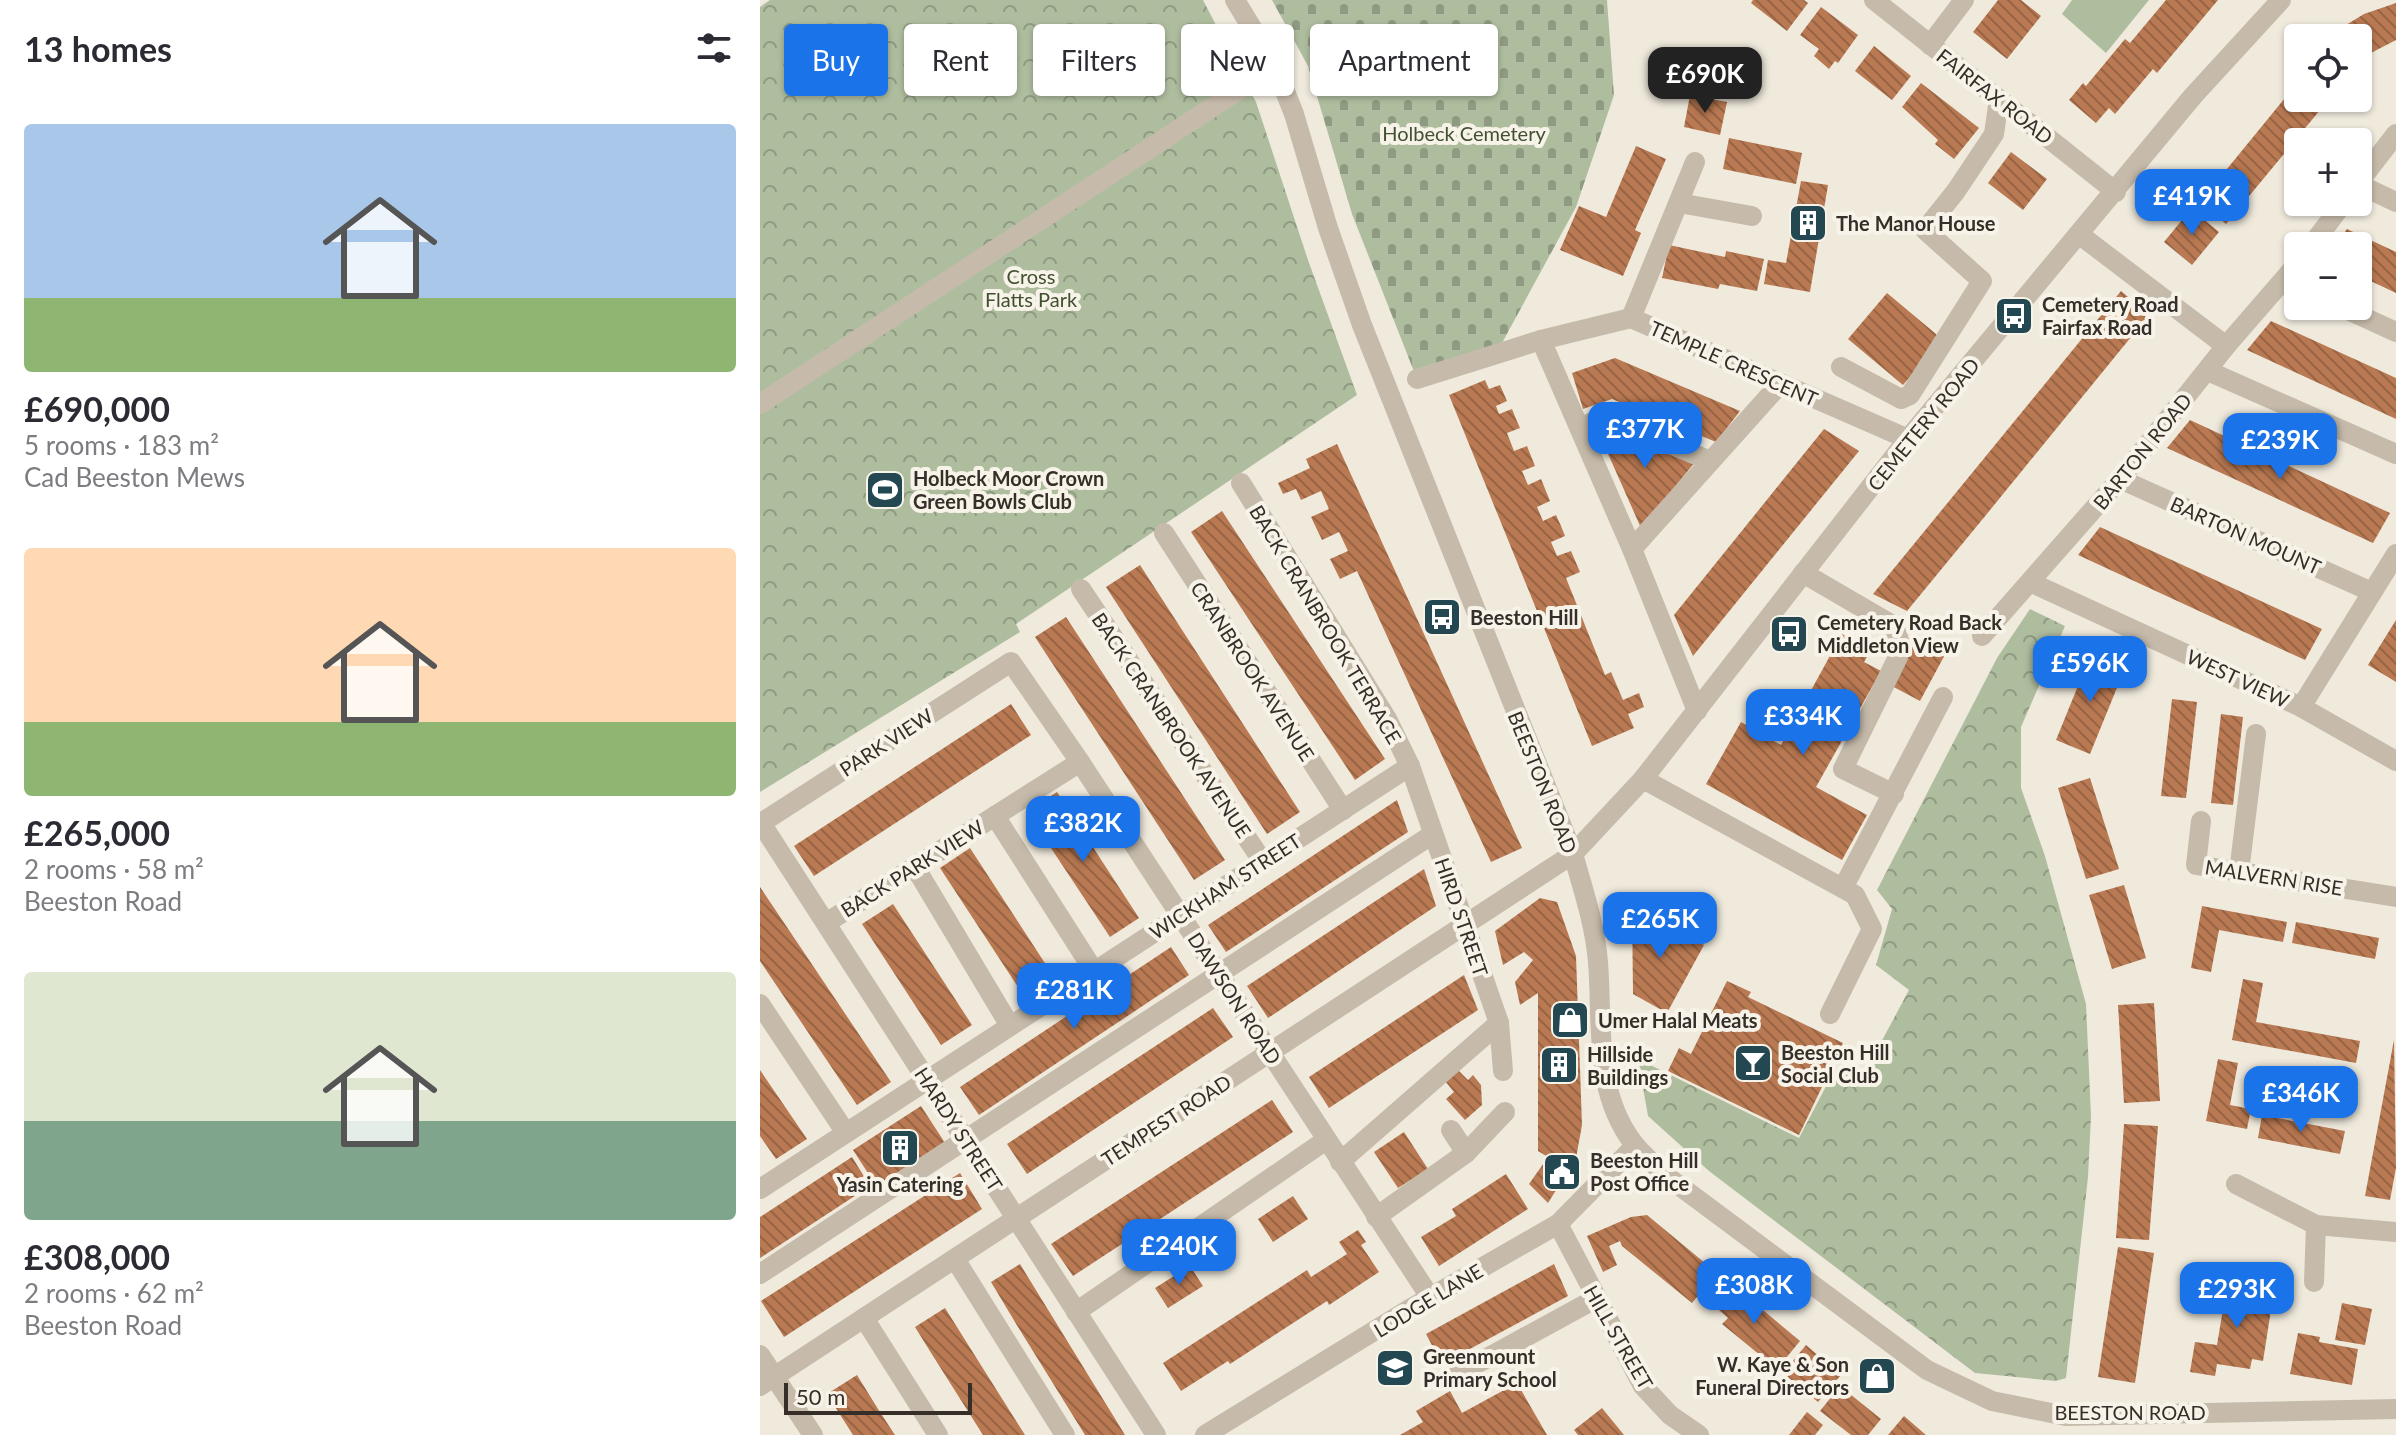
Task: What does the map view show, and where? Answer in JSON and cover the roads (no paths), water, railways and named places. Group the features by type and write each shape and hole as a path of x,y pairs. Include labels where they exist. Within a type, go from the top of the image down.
{"street":[{"name":"BEESTON ROAD","path":"1235,0 1250,24"},
{"name":"FAIRFAX ROAD","path":"1874,0 2116,192"},
{"path":"1930,45 1964,0"},
{"name":"CEMETERY ROAD","path":"1573,854 1643,779 1908,439 2193,96 2281,0"},
{"path":"760,404 1229,96"},
{"name":"BEESTON ROAD","path":"1287,96 1362,325 1573,854 1592,924 1598,960 1603,1076 1613,1111 1635,1146 1665,1175 1927,1370 1992,1401 2066,1416 2396,1409"},
{"path":"1841,367 1901,399 1910,395 1982,281 1925,230 1956,191 1994,134 1999,99"},
{"path":"2372,166 2396,134"},
{"path":"1631,318 1695,162"},
{"path":"2372,191 2396,202"},
{"path":"1679,203 1752,216"},
{"path":"2080,235 2226,346"},
{"name":"BARTON ROAD","path":"1982,636 2032,583 2120,479 2226,346 2284,291"},
{"name":"TEMPLE CRESCENT","path":"1417,379 1541,340 1631,318 1908,439"},
{"path":"2370,320 2396,332"},
{"path":"1541,340 1632,549 1697,711"},
{"path":"2208,371 2396,454"},
{"path":"1632,549 1780,384"},
{"path":"1580,428 1605,416 1710,461"},
{"name":"BARTON MOUNT","path":"2120,479 2372,592"},
{"name":"BACK CRANBROOK TERRACE","path":"1241,483 1387,719 1410,766"},
{"name":"CRANBROOK AVENUE","path":"1164,533 1343,810"},
{"path":"2301,707 2396,554"},
{"path":"1803,573 1894,626 1900,643 1898,657 1843,769 1894,794"},
{"name":"WEST VIEW","path":"2032,583 2301,707 2396,761"},
{"name":"BACK CRANBROOK AVENUE","path":"1081,589 1263,862"},
{"name":"DAWSON ROAD","path":"1011,662 1080,762 1430,1297"},
{"name":"PARK VIEW","path":"761,823 1011,662"},
{"path":"1843,888 1943,697"},
{"path":"2239,872 2256,734"},
{"name":"BACK PARK VIEW","path":"826,923 1080,762"},
{"name":"WICKHAM STREET","path":"760,1189 1410,766"},
{"name":"HIRD STREET","path":"1410,766 1499,1023 1503,1071"},
{"path":"1643,779 1855,895 1872,929 1830,1014"},
{"path":"995,816 1094,971"},
{"name":"MALVERN RISE","path":"2201,821 2196,865 2396,897"},
{"name":"HARDY STREET","path":"761,823 1156,1435"},
{"path":"760,1274 1433,834"},
{"name":"TEMPEST ROAD","path":"767,1382 1573,854"},
{"path":"915,867 1010,1026"},
{"path":"760,1004 846,1133"},
{"path":"1340,1162 1499,1023"},
{"path":"1376,1217 1466,1153 1505,1112"},
{"path":"1451,1130 1466,1153"},
{"path":"1076,1312 1326,1140"},
{"name":"LODGE LANE","path":"1205,1435 1430,1297 1558,1224 1635,1146"},
{"path":"2236,1184 2316,1225 2396,1232"},
{"name":"HILL STREET","path":"1558,1224 1643,1386 1670,1415 1699,1435"},
{"path":"2314,1282 2316,1225"},
{"path":"955,1259 1065,1435"},
{"path":"1458,1374 1595,1299"},
{"path":"864,1318 938,1435"},
{"path":"760,1355 767,1382 813,1435"}],"place":[{"name":"The Manor House","path":"1808,223"},
{"name":"Cemetery Road Fairfax Road","path":"2014,316"},
{"name":"Holbeck Moor Crown Green Bowls Club","path":"885,490"},
{"name":"Beeston Hill","path":"1442,617"},
{"name":"Cemetery Road Back Middleton View","path":"1789,634"},
{"name":"Umer Halal Meats","path":"1570,1020"},
{"name":"Beeston Hill Social Club","path":"1753,1063"},
{"name":"Hillside Buildings","path":"1559,1065"},
{"name":"Yasin Catering","path":"900,1148"},
{"name":"Beeston Hill Post Office","path":"1562,1172"},
{"name":"Greenmount Primary School","path":"1395,1368"},
{"name":"W. Kaye & Son Funeral Directors","path":"1877,1376"}],"park label":[{"name":"Holbeck Cemetery","path":"1464,133"},
{"name":"Cross Flatts Park","path":"1031,288"}]}
